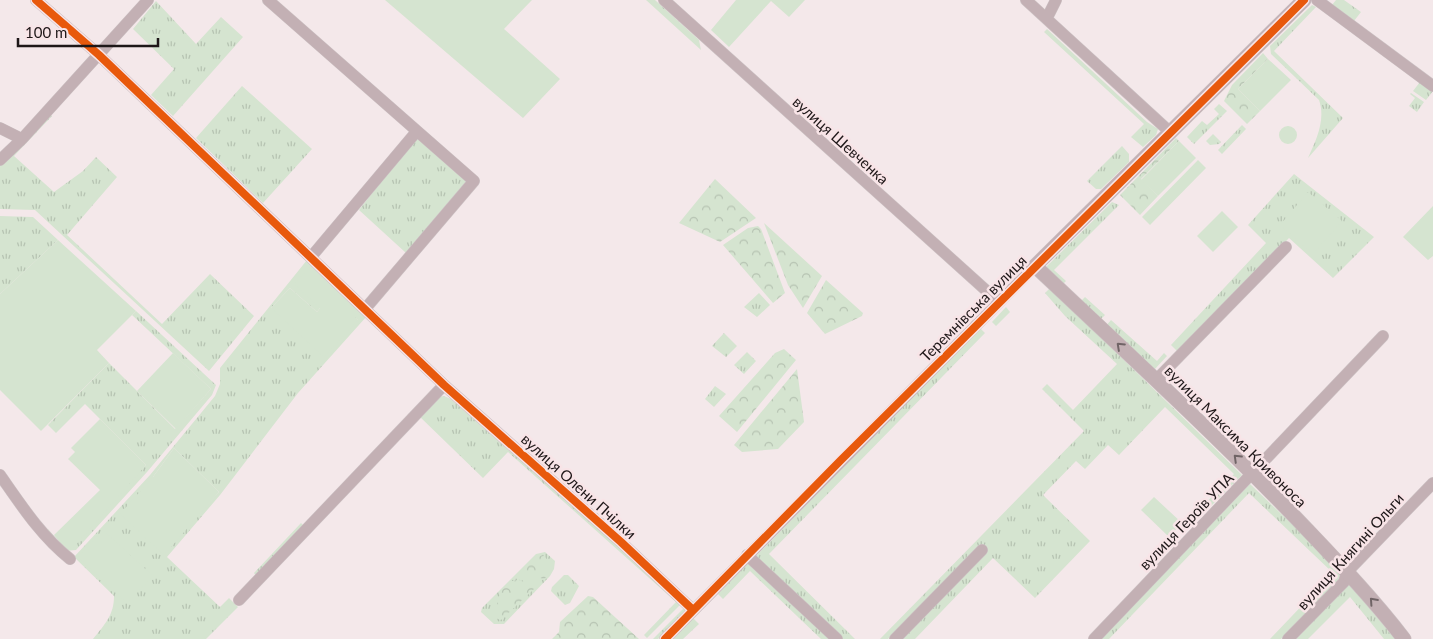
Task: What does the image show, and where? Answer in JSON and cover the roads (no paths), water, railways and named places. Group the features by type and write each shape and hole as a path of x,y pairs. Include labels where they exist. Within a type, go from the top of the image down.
{"street":[{"name":"вулиця Олени Пчілки","path":"36,0 99,55 444,385 621,542 693,610"},
{"path":"0,160 22,139 148,0"},
{"path":"268,0 474,181 365,309"},
{"name":"вулиця Шевченка","path":"664,0 999,302"},
{"path":"1026,0 1170,132"},
{"path":"1047,18 1056,0"},
{"name":"Теремнівська вулиця","path":"665,639 1035,266 1304,0"},
{"path":"1317,0 1433,86"},
{"path":"0,128 22,139"},
{"path":"311,257 417,131"},
{"path":"1156,380 1286,247"},
{"name":"вулиця Максима Кривоноса","path":"1035,266 1252,473 1384,612 1404,639"},
{"name":"вулиця Героїв УПА","path":"1094,639 1383,336"},
{"path":"239,600 444,385"},
{"path":"0,475 36,525 57,549 70,559"},
{"name":"вулиця Княгині Ольги","path":"1288,639 1344,582 1347,572 1433,483"},
{"path":"894,639 982,550"},
{"path":"747,555 837,639"}]}
